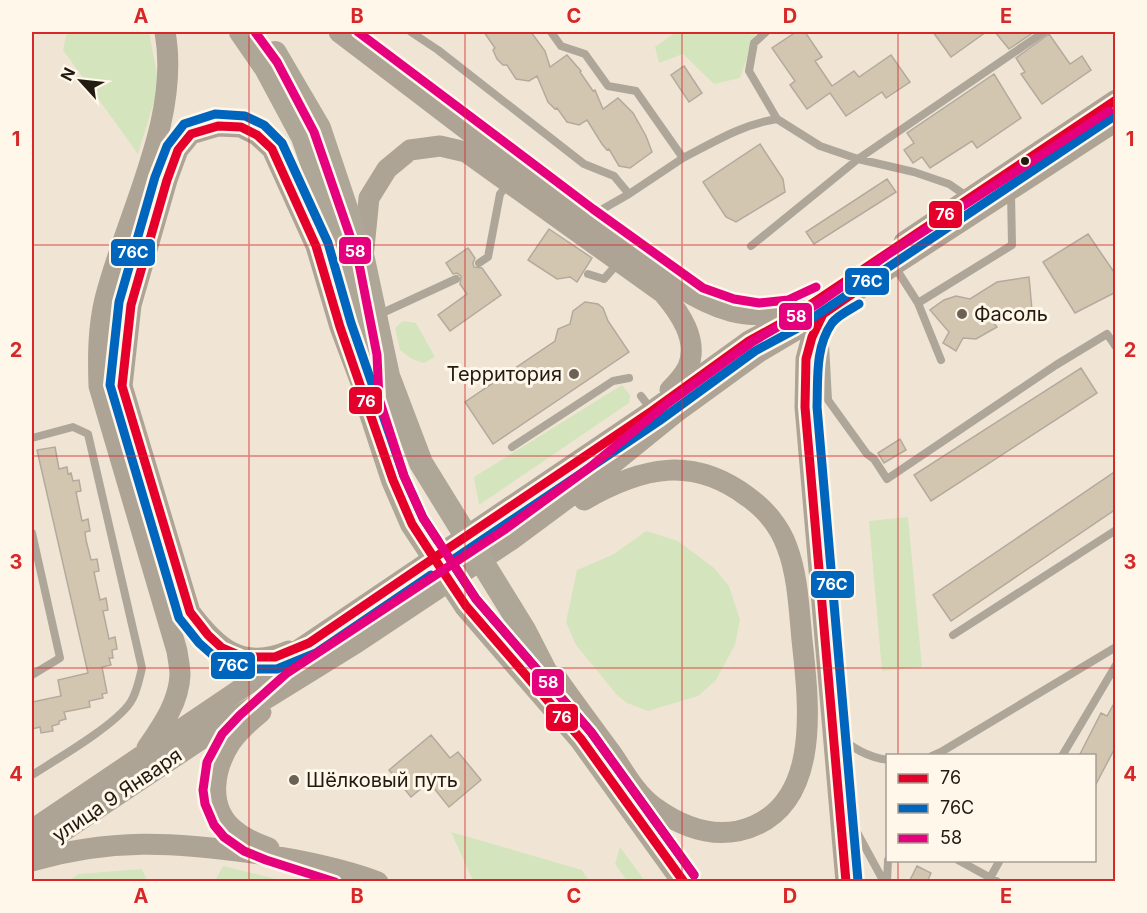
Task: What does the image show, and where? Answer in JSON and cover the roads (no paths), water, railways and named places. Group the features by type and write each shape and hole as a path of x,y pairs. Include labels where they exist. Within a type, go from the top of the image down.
{"highway":[{"path":"241,32 266,68 303,137 347,263 365,357 367,401 393,480 412,524 466,606 580,739 684,881"},
{"path":"260,32 278,57 319,128 363,259 388,376 421,463 524,630 580,739"}],"main road":[{"path":"140,758 164,722 176,695 180,674 177,651 99,386 98,346 104,301 149,163 167,86 165,32"},
{"path":"339,32 586,219 697,299 731,311 759,315 821,307"},
{"path":"511,540 596,477 675,413 970,198 1116,100"},
{"path":"647,404 749,341 789,319 821,307 894,265 1116,121"},
{"path":"309,643 275,657 243,657 222,648 208,636 190,612 122,386 131,304 167,180 178,150 192,134 218,126 241,127 257,135 272,149 316,246 340,327 367,401"},
{"path":"363,259 369,198 387,169 410,150 440,146 466,152 663,294 680,313 691,341 688,367 647,404"},
{"path":"821,307 806,359 805,407 846,882"},
{"name":"улица 9 Января","path":"32,830 477,528 647,404"},
{"path":"511,540 533,533 614,483 660,471 692,470 715,477 735,487 756,503 776,525 787,546 798,596 808,728 798,778 783,804 767,819 746,829 725,833 706,832 669,817 652,806 632,786 524,630"},
{"name":"улица 9 Января","path":"32,852 212,732 356,643 511,540"},
{"path":"294,682 232,741 217,771 215,789 224,819 249,840 378,882"},
{"path":"32,861 103,847 156,843 238,851 327,867"}],"street":[{"path":"362,32 364,46 372,56"}],"lane":[{"path":"411,32 438,50 584,164 614,176 629,194"},
{"path":"551,32 561,46 585,54 608,86 636,91 683,158"},
{"path":"766,32 754,42 749,71 777,119 820,146 949,184 970,198"},
{"path":"751,246 858,159 1044,32"},
{"path":"586,219 683,158 741,128 756,122 777,119"},
{"path":"479,263 488,257 500,194 509,183"},
{"path":"918,303 1012,245 1010,191"},
{"path":"588,274 604,279 619,262"},
{"path":"894,265 918,303 941,360"},
{"path":"376,316 456,279"},
{"path":"821,307 828,400 887,479 1056,365 1107,334 1116,347"},
{"path":"512,447 613,381 629,378"},
{"path":"32,438 74,427 87,434 142,668 138,687 130,703 116,718 32,775"},
{"path":"953,635 1116,530"},
{"path":"32,533 60,658 32,675"},
{"path":"942,754 1116,646"},
{"path":"1063,754 1116,665"},
{"path":"833,731 849,746 871,758 886,760"},
{"path":"839,799 885,882"},
{"path":"885,882 888,862"},
{"path":"960,862 994,880 1000,862"}],"place":[{"name":"Фасоль","path":"962,314"},
{"name":"Территория","path":"574,374"},
{"name":"Шёлковый путь","path":"294,780"}]}
